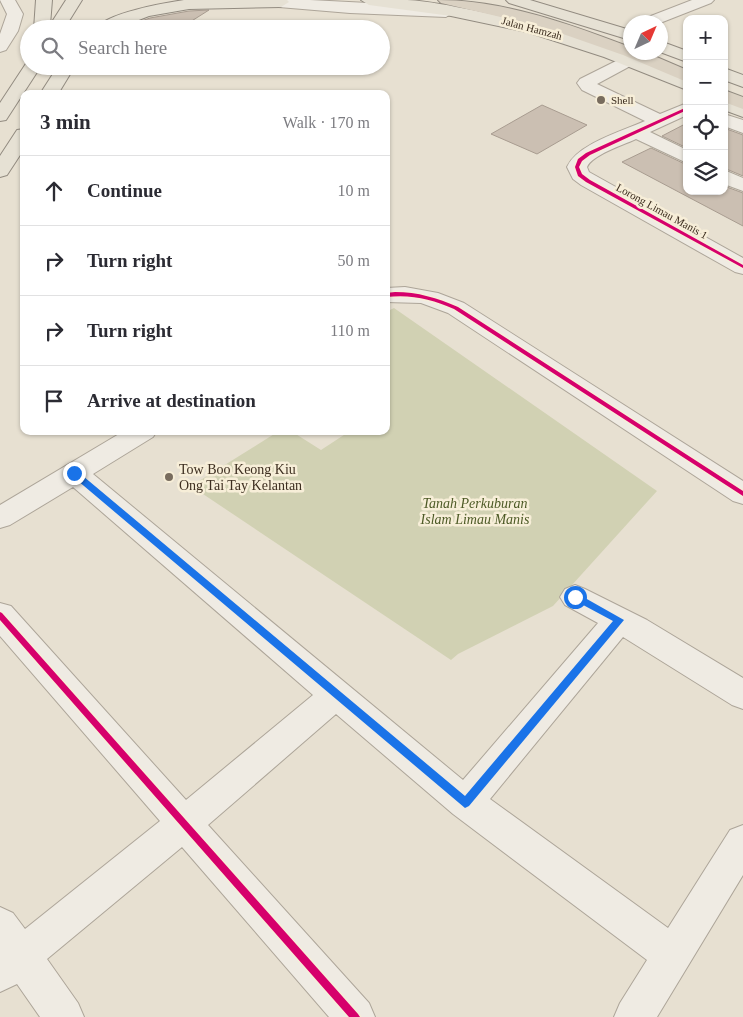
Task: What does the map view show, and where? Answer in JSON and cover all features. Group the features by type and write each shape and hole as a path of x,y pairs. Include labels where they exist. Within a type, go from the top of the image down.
{"highway":[{"path":"446,0 544,23 609,44 683,75"},
{"path":"500,0 623,32"},
{"path":"668,54 683,60"},
{"path":"728,81 743,88"},
{"path":"728,97 743,104"}],"main road":[{"path":"43,20 44,0"},
{"path":"62,20 74,0"},
{"path":"108,20 174,3 219,0 281,2"},
{"name":"Jalan Hamzah","path":"369,0 464,12 538,29 623,58"},
{"name":"Jalan Hamzah","path":"514,0 623,32"},
{"path":"668,49 683,55"},
{"name":"Jalan Hamzah","path":"628,60 683,83"},
{"path":"0,116 27,75"},
{"path":"52,90 61,75"},
{"path":"728,75 743,82"},
{"path":"728,105 743,112"},
{"path":"0,171 20,140"}],"street":[{"path":"255,0 350,8 464,12"},
{"path":"667,15 706,0"},
{"path":"0,47 5,25 15,14 7,6"},
{"path":"628,60 586,83 588,86 660,121"},
{"path":"636,132 683,110"},
{"path":"728,121 743,127"},
{"path":"636,132 683,155"},
{"name":"Lorong Limau Manis 1","path":"636,132 588,154 580,160 577,166 580,175 743,267"},
{"path":"728,178 743,185"},
{"path":"390,294 405,292 432,297 456,308 743,494"},
{"path":"0,518 137,435"},
{"path":"74,473 465,803 672,955"},
{"path":"575,597 619,620 743,695"},
{"path":"0,615 354,1017"},
{"path":"465,803 619,620"},
{"path":"11,965 184,824 336,695"},
{"path":"634,1017 743,842"},
{"path":"0,926 11,965 64,1017"}],"green space":[{"name":"Tanah Perkuburan Islam Limau Manis","path":"394,308 657,491 553,606 458,654 451,660 191,486 273,435 297,435 321,450 344,435 390,435 390,310"}],"building":[{"path":"209,10 193,20 144,20 150,18 189,11"},
{"path":"542,105 587,125 537,154 491,134"},
{"path":"683,125 683,146 662,136"},
{"path":"728,129 743,135 743,176 728,170"},
{"path":"651,148 683,163 683,194 622,162"},
{"path":"728,187 743,193 743,226 684,195 728,195"}],"cycle path":[{"path":"683,110 588,154 580,160 577,167 580,175 743,267"},
{"path":"390,295 413,294 456,308 743,494"},
{"path":"0,615 355,1017"}],"place":[{"name":"Shell","path":"601,100"},
{"name":"Tow Boo Keong Kiu Ong Tai Tay Kelantan","path":"169,477"}],"route":[{"path":"74,473 465,803 619,620 575,597"}]}
